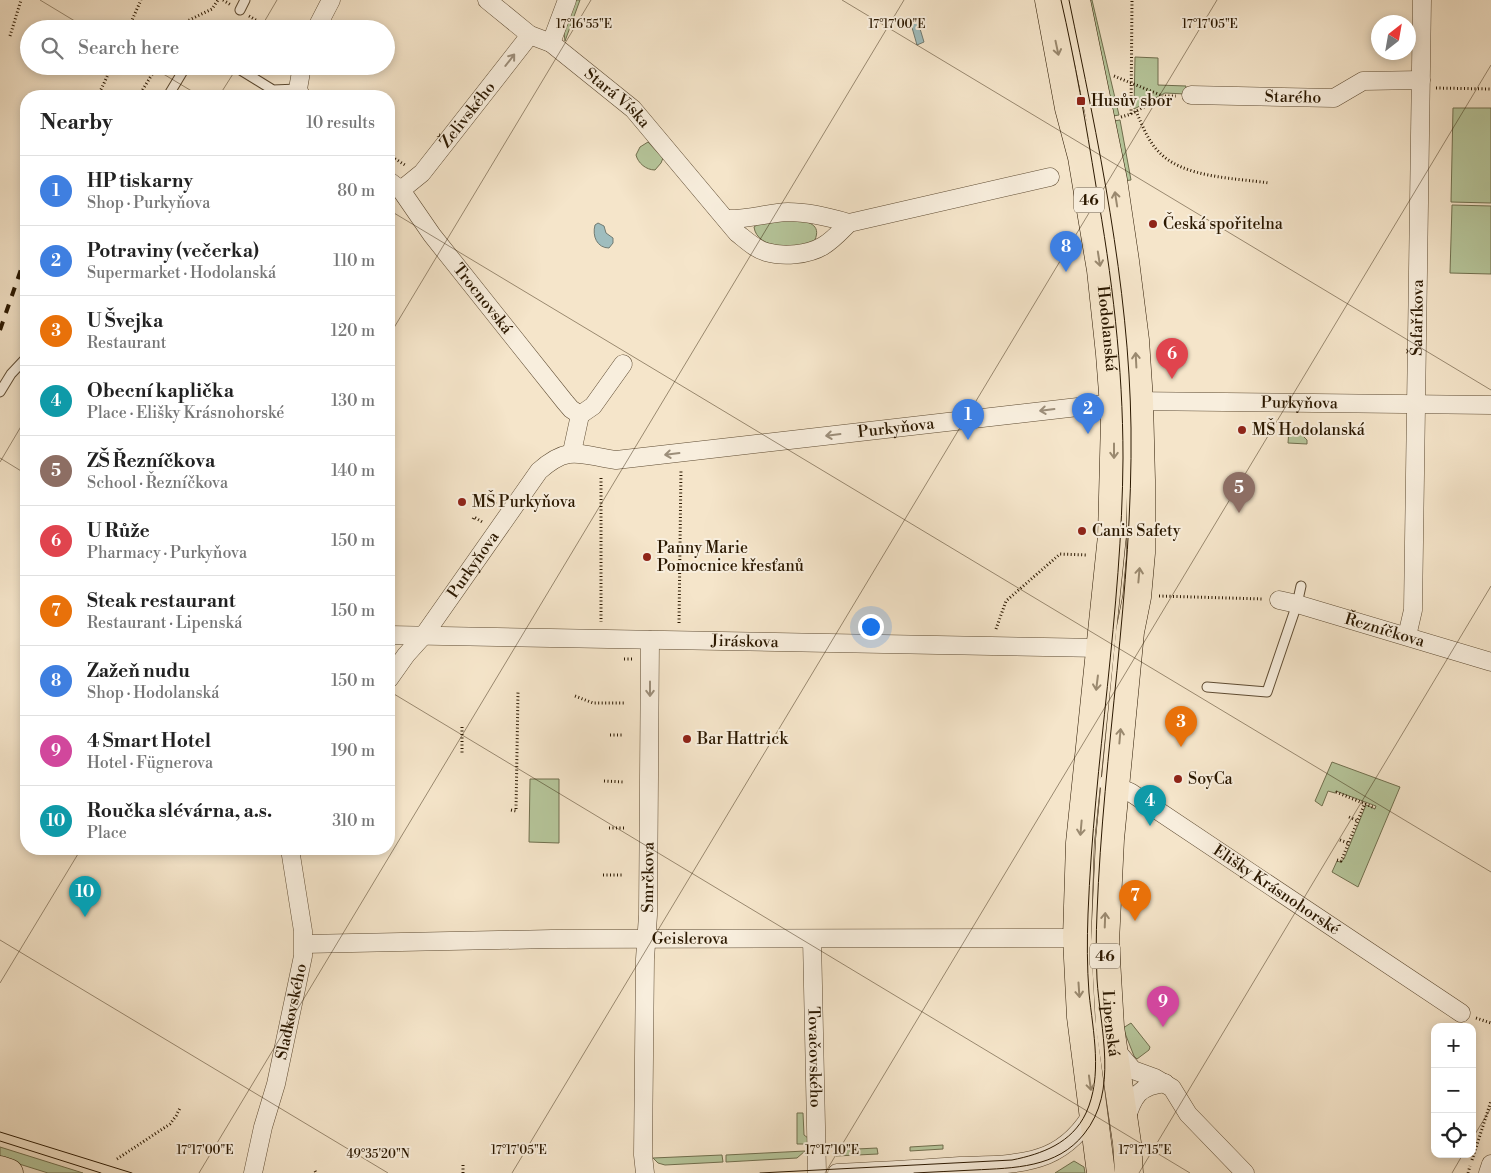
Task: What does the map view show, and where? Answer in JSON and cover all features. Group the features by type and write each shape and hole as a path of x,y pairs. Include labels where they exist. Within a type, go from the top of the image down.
{"main road":[{"name":"Hodolanská","path":"1048,0 1069,108 1082,157 1106,312 1125,402 1114,419 1112,536 1086,779"},
{"path":"1076,0 1126,261 1135,340 1125,402"},
{"name":"Lipenská","path":"1125,402 1142,480 1140,553 1137,597 1130,632 1110,840 1104,942 1113,1047 1129,1173"},
{"name":"Lipenská","path":"1086,779 1080,843 1077,938 1081,1017 1094,1110"},
{"name":"46","path":"1094,1110 1101,1173"},
{"path":"0,1170 9,1173"}],"street":[{"path":"321,20 331,0"},
{"name":"Stará Víska","path":"487,0 530,35 551,43 633,109 737,233 750,243 766,252 795,254 822,247 849,223"},
{"path":"551,43 567,0"},
{"name":"Šafaříkova","path":"1408,636 1413,610 1422,0"},
{"name":"Želivského","path":"395,185 422,173 530,35"},
{"path":"300,90 301,75"},
{"name":"Starého","path":"1191,95 1334,98 1363,81 1420,84"},
{"name":"Stará Víska","path":"726,219 742,220 786,212 809,213 849,223 1050,177"},
{"name":"Trocnovská","path":"395,185 432,235 571,410 580,415"},
{"path":"572,452 580,415 593,406 623,364"},
{"name":"Purkyňova","path":"424,635 530,482 547,464 572,452 616,460 1125,402 1491,405"},
{"name":"Řezníčkova","path":"1279,600 1408,636 1491,662"},
{"name":"Jiráskova","path":"395,634 1101,648"},
{"path":"395,671 424,635"},
{"name":"Smrčkova","path":"645,1173 643,1155 645,959 648,915 650,640"},
{"name":"Elišky Krásnohorské","path":"1086,779 1116,785 1130,792 1461,1013"},
{"name":"Sladkovského","path":"254,1173 263,1128 278,1074 304,944 291,855"},
{"name":"Geislerova","path":"304,944 542,939 812,940 1077,938"},
{"name":"Tovačovského","path":"812,940 817,1173"},
{"path":"1113,1047 1133,1070 1165,1083 1172,1088 1188,1114 1245,1173"},
{"path":"1124,1126 1128,1109 1136,1095 1148,1086 1165,1083"},
{"path":"837,1173 969,1166 1031,1160 1052,1152 1069,1142 1079,1132 1094,1110"},
{"path":"1488,1173 1491,1164"}],"lane":[{"path":"243,12 245,0"},
{"path":"172,90 181,75"},
{"path":"254,75 268,90"},
{"path":"0,392 11,374 20,364"},
{"path":"1206,688 1267,692 1297,604 1301,586"}],"path":[{"path":"10,36 21,0"},
{"path":"132,20 141,0"},
{"path":"189,20 212,9 218,0"},
{"path":"1131,114 1132,0"},
{"path":"243,12 257,20"},
{"path":"101,90 108,75"},
{"path":"143,90 152,75"},
{"path":"1112,76 1132,82 1146,90 1164,96 1191,95"},
{"path":"1420,84 1491,88"},
{"path":"1122,117 1164,96"},
{"path":"1136,111 1148,136 1158,151 1170,162 1196,173 1269,184"},
{"path":"679,624 681,466"},
{"path":"601,478 601,623"},
{"path":"484,495 494,503"},
{"path":"473,519 474,517 482,522"},
{"path":"995,632 1006,601 1060,554 1096,555"},
{"path":"1158,596 1279,600"},
{"path":"624,659 635,659"},
{"path":"511,810 516,811 514,764 518,692"},
{"path":"575,696 593,703 625,703"},
{"path":"512,718 517,718"},
{"path":"462,727 462,753"},
{"path":"610,735 624,736"},
{"path":"604,782 624,782"},
{"path":"1336,792 1375,808"},
{"path":"1337,860 1342,860 1365,804"},
{"path":"1348,818 1358,821"},
{"path":"609,828 624,828"},
{"path":"1340,840 1348,844"},
{"path":"603,875 624,875"},
{"path":"1468,1173 1491,1101"},
{"path":"117,1159 170,1124 180,1108"},
{"path":"463,1165 463,1173"}],"green space":[{"path":"576,0 580,0 565,41 564,33"},
{"path":"1084,0 1092,0 1119,115 1107,117"},
{"path":"1135,57 1158,58 1158,85 1186,86 1185,94 1165,93 1134,109"},
{"path":"1453,108 1491,108 1491,203 1451,202"},
{"path":"1120,120 1131,180 1123,181 1108,122"},
{"path":"648,142 663,158 655,170 643,166 636,155 640,147"},
{"path":"1452,205 1491,206 1491,274 1450,273"},
{"path":"795,218 814,226 817,233 813,244 788,247 770,244 757,235 754,227 761,222"},
{"path":"1289,429 1297,430 1307,440 1307,444 1288,443"},
{"path":"1332,762 1400,787 1358,887 1332,872 1337,861 1340,862 1344,859 1366,805 1375,809 1376,806 1336,791 1335,793 1328,791 1322,806 1315,801"},
{"path":"530,779 559,779 559,843 529,842"},
{"path":"1131,1023 1150,1047 1149,1050 1137,1059 1123,1028"},
{"path":"797,1113 803,1113 804,1135 808,1138 809,1144 797,1144"},
{"path":"943,1145 943,1149 910,1151 910,1147"},
{"path":"0,1147 83,1173 48,1173 0,1158"},
{"path":"877,1148 878,1154 836,1156 836,1150"},
{"path":"805,1151 797,1158 726,1162 726,1155"},
{"path":"722,1155 723,1162 665,1165 658,1163 653,1158"},
{"path":"1074,1161 1084,1167 1085,1173 1055,1173"}],"water":[{"path":"918,22 924,42 917,45 911,24"},
{"path":"598,223 604,226 606,233 613,238 613,243 609,248 601,246 596,241 594,229"}],"tram line":[{"path":"760,1173 1012,1160 1055,1146 1073,1132 1080,1123 1091,1099 1094,1084 1095,1054 1088,983 1088,914 1091,857 1118,572 1123,458 1119,355 1107,254 1080,93 1061,0"},
{"path":"914,1173 1019,1167 1048,1160 1061,1154 1084,1134 1095,1117 1101,1099 1104,1079 1105,1059 1097,979 1097,913 1105,792 1123,610 1130,489 1131,428 1125,320 1118,266 1101,159 1069,0"},
{"path":"0,1132 132,1173"},
{"path":"0,1141 101,1173"}],"railway":[{"path":"0,330 20,272"}],"place":[{"name":"Husův sbor","path":"1081,101"},
{"name":"Česká spořitelna","path":"1153,224"},
{"name":"Zažeň nudu","path":"1066,272"},
{"name":"U Růže","path":"1172,379"},
{"name":"MŠ Hodolanská","path":"1242,430"},
{"name":"Potraviny (večerka)","path":"1088,434"},
{"name":"HP tiskarny","path":"968,440"},
{"name":"MŠ Purkyňova","path":"462,502"},
{"name":"ZŠ Řezníčkova","path":"1239,513"},
{"name":"Canis Safety","path":"1082,531"},
{"name":"Panny Marie Pomocnice křesťanů","path":"647,557"},
{"name":"Bar Hattrick","path":"687,739"},
{"name":"U Švejka","path":"1181,747"},
{"name":"SoyCa","path":"1178,779"},
{"name":"Obecní kaplička","path":"1150,826"},
{"name":"Roučka slévárna, a.s.","path":"85,917"},
{"name":"Steak restaurant","path":"1135,921"},
{"name":"4 Smart Hotel","path":"1163,1027"}]}
